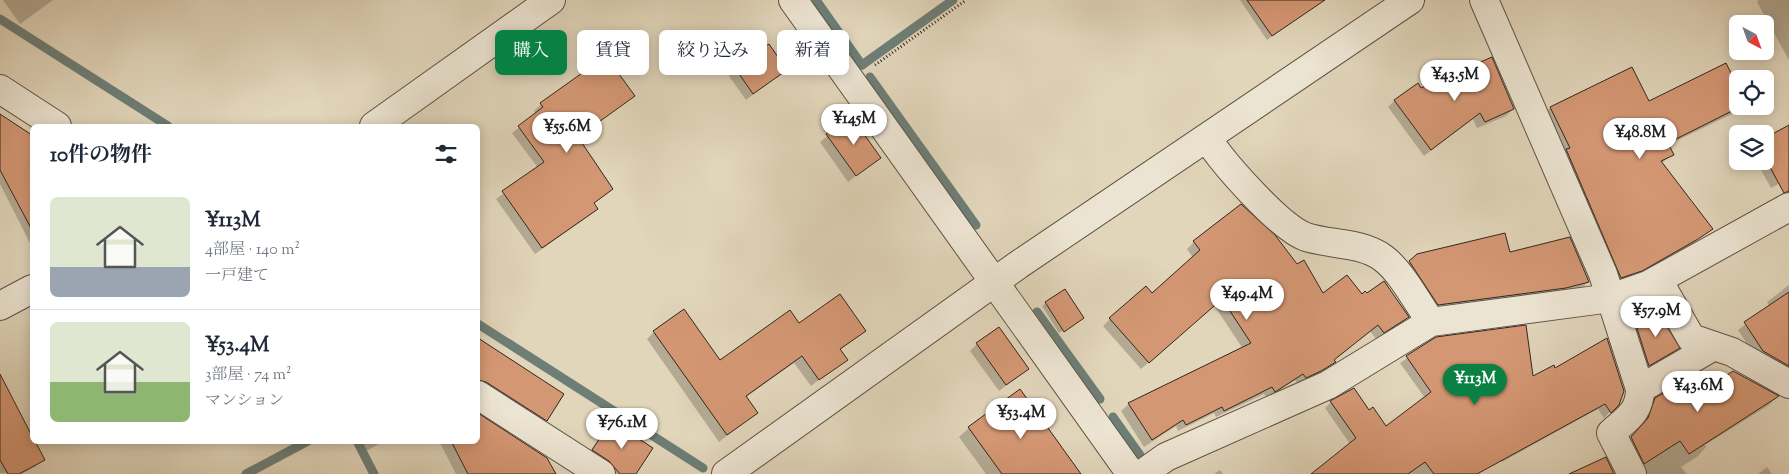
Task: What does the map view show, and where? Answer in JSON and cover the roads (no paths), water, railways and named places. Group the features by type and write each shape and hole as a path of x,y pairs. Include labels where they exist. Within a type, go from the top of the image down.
{"street":[{"path":"377,124 551,0"},
{"path":"793,0 1131,474"},
{"path":"726,474 994,282 1410,0"},
{"path":"1484,0 1603,274 1640,390 1640,403 1632,414 1610,433 1632,474"},
{"path":"0,90 54,124"},
{"path":"1207,138 1218,154 1291,229 1316,240 1361,248 1385,260 1432,322"},
{"path":"1142,474 1166,457 1328,385 1432,322 1611,298 1630,293 1658,280 1789,207"},
{"path":"1658,280 1691,338 1732,352 1789,384"},
{"path":"0,306 30,290"},
{"path":"1640,390 1714,346"},
{"path":"480,396 601,474"}],"waterway":[{"path":"816,0 862,65"},
{"path":"862,65 953,0"},
{"path":"0,19 165,124"},
{"path":"870,77 976,225"},
{"path":"1037,312 1100,399"},
{"path":"480,325 703,468"},
{"path":"1113,417 1140,455"},
{"path":"246,474 302,444"},
{"path":"359,444 374,474"}]}
